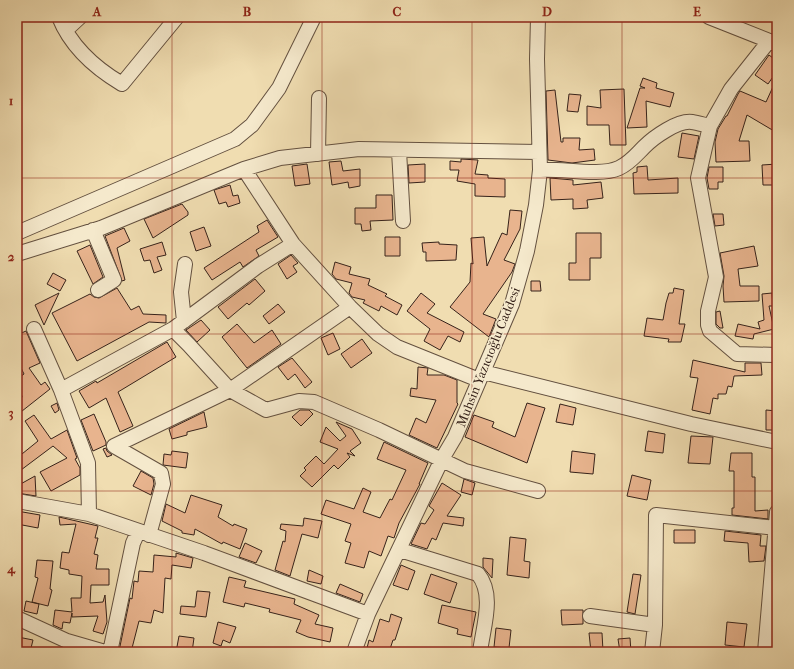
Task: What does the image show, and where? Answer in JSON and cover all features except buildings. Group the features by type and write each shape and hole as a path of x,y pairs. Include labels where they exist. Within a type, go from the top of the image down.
{"street":[{"path":"59,17 66,30 88,60 122,84 177,17"},
{"path":"66,30 80,17"},
{"path":"17,233 235,139 252,125 279,88 314,17"},
{"name":"Muhsin Yazıcıoğlu Caddesi","path":"354,652 368,614 400,550 442,459 455,437 512,304 527,251 536,205 540,170 537,59 538,17"},
{"path":"709,17 773,42 731,89 710,126 698,178 716,277 708,311 708,325 710,331 737,354 777,355"},
{"path":"318,154 319,98"},
{"path":"540,170 556,169 586,172 618,169 631,161 646,145 675,125 691,122 710,126"},
{"path":"17,254 93,230 244,169 280,158 359,149 399,151 539,152"},
{"path":"399,151 403,222"},
{"path":"244,169 293,244 350,307 378,334 397,347 481,376 777,442"},
{"path":"93,230 114,280 98,290"},
{"path":"61,390 173,330 258,266 293,244"},
{"path":"184,321 181,292 185,264"},
{"path":"110,652 133,543 144,534 163,484 161,473 114,446 230,390 350,307"},
{"path":"34,329 61,390 88,463 89,514"},
{"path":"173,330 189,345 230,390 266,410 299,401 314,402 466,471 538,491"},
{"path":"17,501 89,514 144,534 204,553 368,614"},
{"path":"765,652 777,512"},
{"path":"652,652 655,625 656,515 776,528"},
{"path":"400,550 478,574 482,578 485,582 487,598 480,652"},
{"path":"590,616 655,625"},
{"path":"17,618 67,641 105,652"}]}
